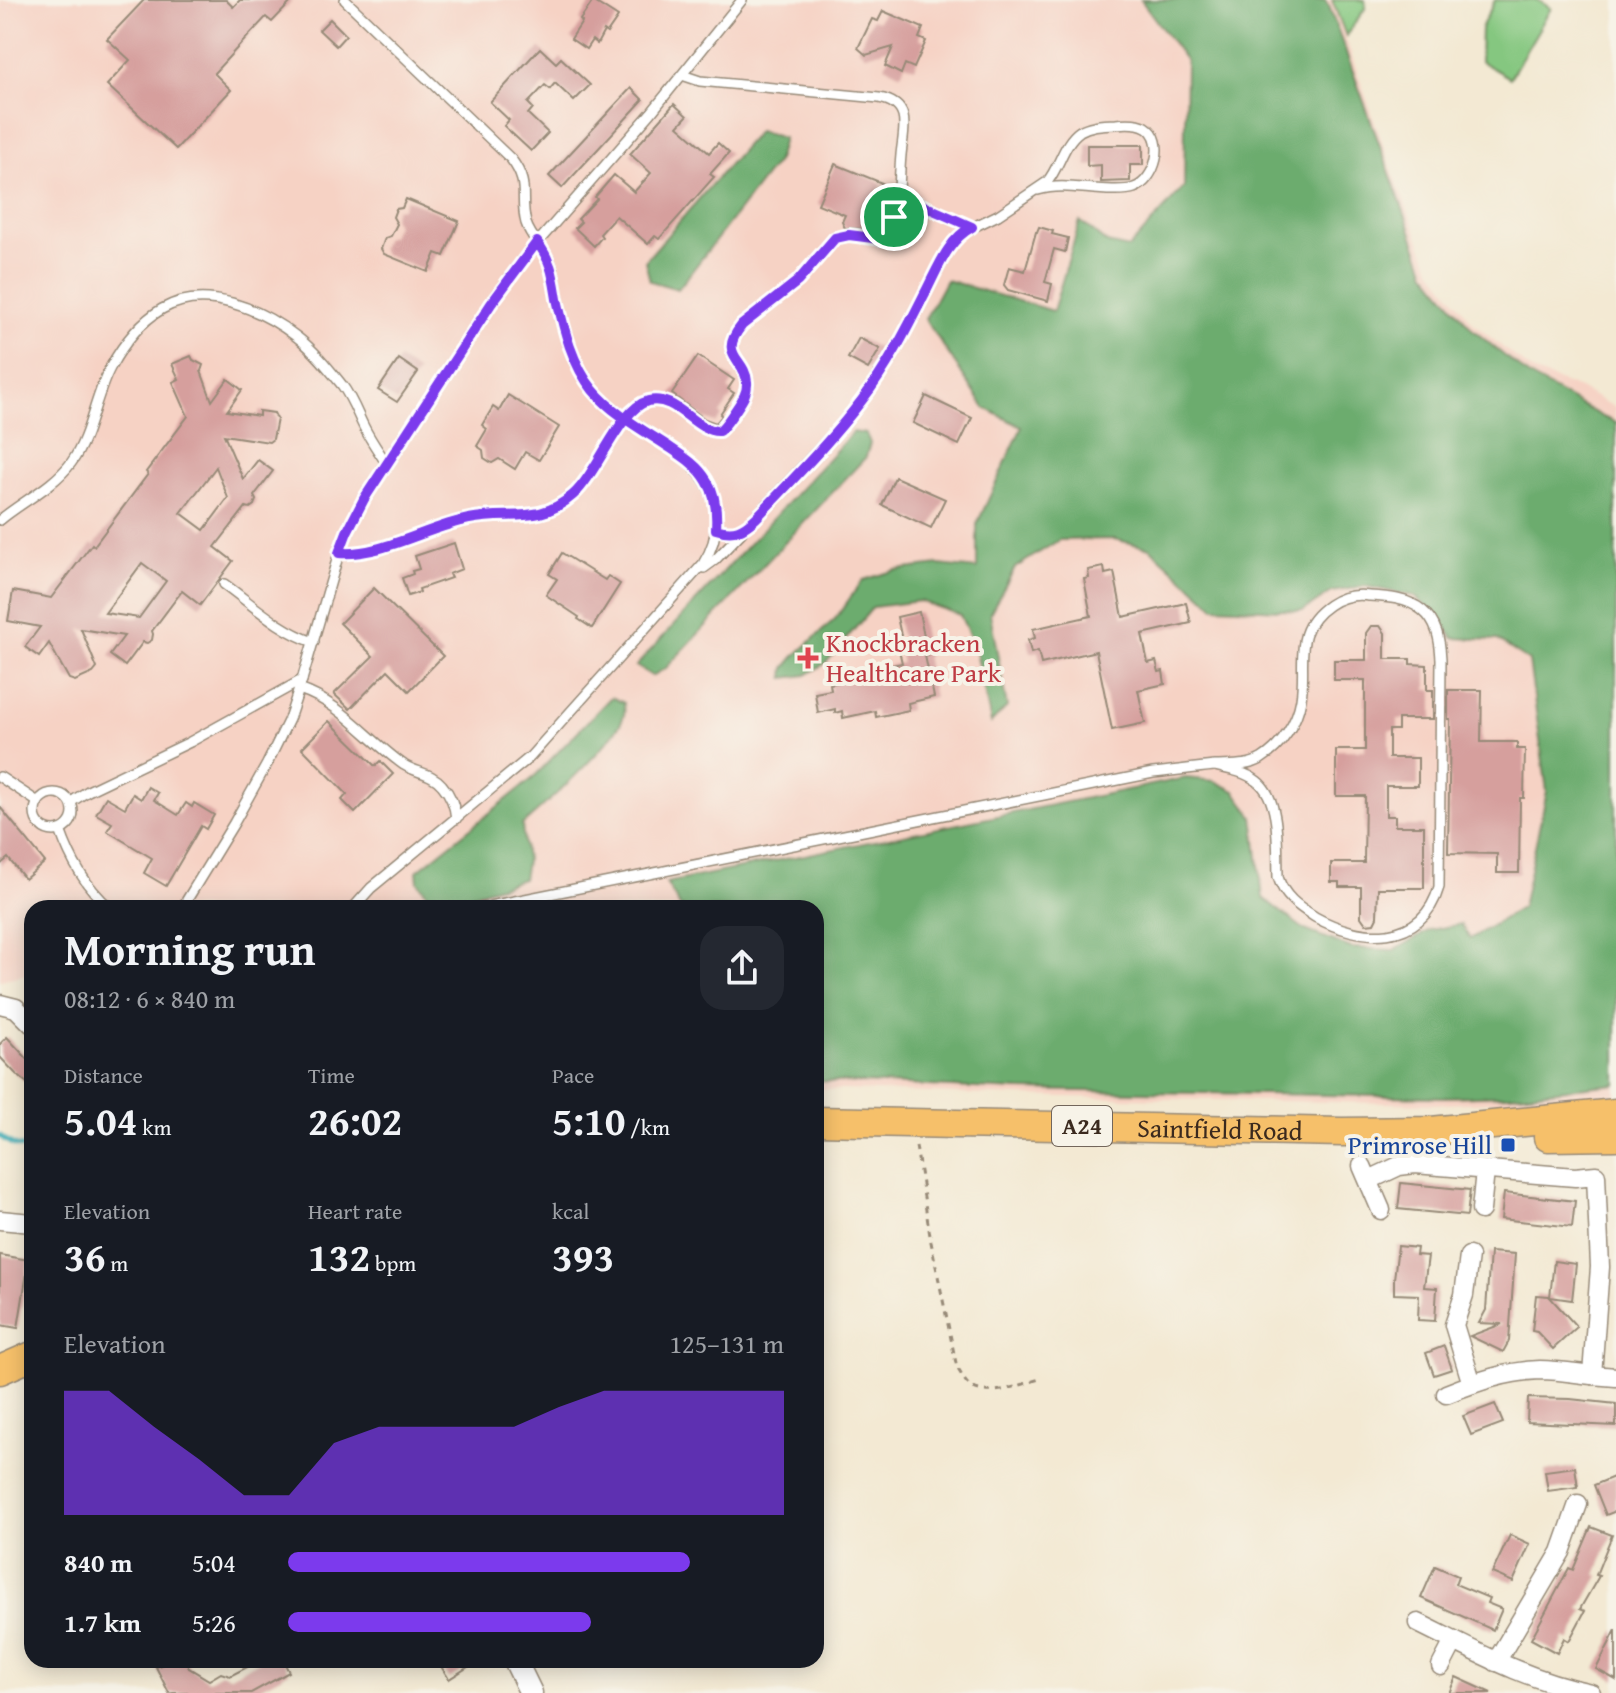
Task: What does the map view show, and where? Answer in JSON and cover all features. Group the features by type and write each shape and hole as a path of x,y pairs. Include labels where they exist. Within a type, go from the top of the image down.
{"highway":[{"name":"Saintfield Road","path":"824,1121 1342,1132 1431,1131 1616,1113"},
{"name":"Saintfield Road","path":"1431,1131 1498,1137 1616,1136"},
{"path":"0,1370 24,1360"}],"street":[{"path":"0,1004 16,1008 24,1016"},
{"path":"1381,1210 1366,1173 1399,1166 1415,1164 1575,1177 1596,1175 1600,1267 1592,1375"},
{"path":"1481,1210 1485,1171"},
{"path":"1596,1184 1616,1182"},
{"path":"0,1220 24,1222"},
{"path":"1469,1256 1464,1295 1454,1325 1472,1384"},
{"path":"1446,1394 1502,1375 1542,1370 1616,1377"},
{"path":"1496,1662 1561,1552 1578,1504"},
{"path":"1418,1623 1533,1678 1591,1693"},
{"path":"1441,1666 1454,1641"},
{"path":"519,1668 531,1693"}],"lane":[{"path":"345,0 511,159 520,172 524,186 526,222 550,262 565,330 583,375 603,401 692,463 708,481 716,504 716,529 710,553 693,576 530,757 360,900"},
{"path":"187,900 234,823 289,719 339,553 364,499 491,304 537,242 682,75 742,0"},
{"path":"339,553 376,549 474,518 545,513 560,505 587,481 625,418 636,407 650,400 660,400 676,407 712,431 723,428 745,395 748,385 733,355 735,333 754,314 798,281 835,238 849,235 874,239 886,236 899,195 904,119 894,103 879,98 700,81 682,75"},
{"path":"693,576 715,560 863,399 899,343 947,252 961,233 1038,190 1053,176 1072,139 1079,132 1102,124 1134,124 1148,128 1152,134 1156,150 1152,171 1149,178 1134,189 1100,191 1052,186 1038,190"},
{"path":"0,520 55,479 73,460 111,367 136,331 163,308 191,299 234,303 265,317 297,337 342,385 353,401 373,445 387,464"},
{"path":"716,529 730,533 747,526"},
{"path":"224,584 284,627 314,642"},
{"path":"520,900 1153,773 1215,766 1234,766 1251,763 1262,759 1291,729 1301,698 1302,655 1307,628 1312,619 1327,607 1348,597 1382,597 1410,603 1431,620 1441,643 1439,887 1436,898 1421,920 1390,934 1354,933 1328,924 1295,904 1281,887 1278,877 1271,799 1258,781 1215,766"},
{"path":"301,684 338,709 404,764 439,782 453,803 456,819"},
{"path":"71,802 301,684"},
{"path":"0,777 38,802"},
{"path":"52,793 63,794 71,802 72,819 60,830 47,829 38,821 38,802 52,793"},
{"path":"60,830 68,854 80,875 101,900"}],"path":[{"path":"899,195 972,227"},
{"path":"913,1123 931,1242 957,1368 970,1386 983,1391 1001,1390 1040,1379"}],"shaded area":[{"name":"Knockbracken Healthcare Park","path":"0,0 1332,0 1393,173 1431,268 1474,324 1532,371 1580,389 1616,408 1616,1097 1442,1104 824,1089 824,900 24,900 24,975 0,980"}],"green space":[{"path":"1141,0 1325,0 1426,272 1472,329 1529,376 1616,423 1616,1084 1509,1095 1443,1097 1020,1090 824,1081 824,900 676,900 666,883 1186,778 1215,781 1235,791 1253,816 1263,898 1305,930 1351,948 1395,950 1430,930 1461,924 1470,939 1522,907 1547,791 1529,661 1497,640 1453,638 1431,610 1414,596 1365,586 1332,592 1303,611 1215,607 1150,548 1114,539 1059,540 1015,568 990,613 1007,707 991,723 975,647 960,615 920,601 873,607 826,663 806,675 784,678 785,668 835,619 863,580 896,570 939,565 977,569 977,524 1022,427 985,408 925,319 946,280 1053,311 1080,221 1107,243 1129,248 1184,187 1186,61"},
{"path":"1332,0 1365,0 1366,7 1346,36"},
{"path":"1495,0 1537,0 1551,8 1510,78 1480,61 1481,28"},
{"path":"758,131 783,138 777,161 678,289 650,281 645,261"},
{"path":"853,432 866,434 870,443 866,457 666,668 652,676 636,666"},
{"path":"611,697 624,703 624,715 609,739 522,825 526,861 523,879 454,900 430,897 418,882 417,871 532,779"}],"building":[{"path":"144,0 226,0 233,7 240,0 293,0 272,22 266,17 214,73 231,90 176,149 107,85 130,60 107,39"},
{"path":"593,1 618,17 607,33 604,31 597,44 592,40 586,49 571,39"},
{"path":"883,11 923,28 919,38 926,41 914,68 905,64 901,74 885,66 893,47 866,55 858,48 872,19 878,21"},
{"path":"330,19 346,35 336,46 319,30"},
{"path":"540,48 556,63 561,58 590,85 574,101 555,83 550,89 545,85 528,103 533,108 528,114 548,133 531,151 504,126 509,120 490,102"},
{"path":"631,88 643,100 562,188 549,176"},
{"path":"674,104 687,116 678,126 709,153 718,143 729,153 710,174 714,177 659,239 655,236 648,244 616,216 594,246 575,228 581,222 578,219 614,175 634,192 651,173 630,154"},
{"path":"1087,145 1143,145 1143,165 1130,165 1130,181 1101,182 1101,165 1087,166"},
{"path":"835,164 882,183 877,194 884,197 875,218 884,221 880,230 845,228 842,222 845,215 818,204"},
{"path":"406,199 459,221 444,256 436,253 428,272 384,254 381,249 385,238 391,236 397,224 393,217 396,209 402,208"},
{"path":"1039,227 1068,238 1065,252 1054,249 1045,282 1052,284 1048,301 1008,290 1004,285 1009,267 1025,271"},
{"path":"859,338 880,349 868,369 848,358"},
{"path":"191,356 203,365 201,371 212,401 228,379 242,390 227,411 259,416 259,411 274,413 277,419 273,439 269,442 224,435 243,479 258,460 273,471 254,496 254,505 246,507 215,547 233,561 200,605 182,591 152,631 152,640 143,642 125,666 110,655 124,636 81,629 97,668 75,681 69,679 49,643 39,657 25,647 40,627 8,621 13,591 51,598 148,474 146,472 188,416 173,382 179,379 172,364","holes":["216,467 228,498 204,530 181,513","142,563 166,581 139,618 105,613"]},
{"path":"698,356 734,380 728,389 734,393 716,423 705,419 672,394"},
{"path":"399,359 418,372 397,402 378,390"},
{"path":"508,395 559,427 539,460 525,452 515,469 499,459 492,463 484,458 483,450 477,446 487,429 482,425 493,407 499,411"},
{"path":"926,396 972,418 959,445 913,423"},
{"path":"895,477 945,499 931,528 882,505"},
{"path":"454,543 462,569 449,574 451,578 408,596 402,578 419,569 415,556"},
{"path":"562,553 605,580 608,576 620,584 592,628 546,595 557,579 549,574"},
{"path":"1104,567 1105,574 1114,572 1123,617 1186,603 1191,623 1142,634 1148,663 1156,661 1159,672 1163,671 1165,684 1138,690 1145,723 1112,730 1096,651 1041,664 1038,651 1031,653 1028,640 1035,638 1033,629 1091,616 1084,579 1089,578 1088,570"},
{"path":"374,588 443,656 409,691 388,670 350,709 334,694 373,656 340,623"},
{"path":"919,612 934,697 908,703 909,710 876,717 875,711 843,718 842,711 835,713 835,709 818,713 815,693 831,690 830,684 870,676 868,670 902,663 899,650 904,649 897,617"},
{"path":"1371,626 1380,626 1385,633 1385,659 1410,659 1410,664 1427,665 1427,690 1433,690 1433,719 1398,719 1398,730 1389,730 1389,758 1418,758 1418,786 1386,786 1386,816 1395,816 1395,826 1424,826 1424,888 1378,888 1377,917 1374,923 1366,924 1361,917 1361,887 1339,887 1339,882 1331,882 1331,863 1364,863 1365,796 1336,796 1336,750 1365,750 1365,680 1334,680 1334,660 1366,660 1366,633"},
{"path":"1448,690 1482,690 1481,742 1517,742 1517,749 1525,749 1524,798 1520,798 1519,873 1497,873 1497,854 1448,853"},
{"path":"329,721 375,766 380,761 393,774 355,813 342,800 347,794 302,748"},
{"path":"148,787 158,793 154,800 178,815 186,803 192,807 194,803 214,815 206,829 201,826 166,886 144,873 152,858 107,831 112,823 96,814 106,797 125,808 133,794 141,799"},
{"path":"0,807 45,862 25,879 8,858 0,865"},
{"path":"7,1037 24,1055 24,1080 0,1057 0,1044"},
{"path":"1401,1183 1470,1190 1467,1216 1398,1209"},
{"path":"1504,1193 1575,1201 1572,1227 1501,1219"},
{"path":"1398,1246 1417,1248 1416,1255 1428,1256 1424,1287 1437,1288 1435,1321 1418,1320 1419,1295 1394,1294"},
{"path":"1490,1252 1515,1254 1509,1341 1503,1352 1470,1336 1502,1324 1479,1323 1486,1310"},
{"path":"0,1255 24,1259 24,1291 18,1328 0,1325"},
{"path":"1554,1261 1576,1264 1572,1300 1550,1297"},
{"path":"1536,1295 1549,1296 1577,1327 1553,1349 1537,1332 1532,1331"},
{"path":"1444,1346 1452,1369 1434,1375 1426,1353"},
{"path":"1528,1398 1616,1404 1616,1426 1527,1422"},
{"path":"1495,1404 1503,1423 1471,1435 1463,1416"},
{"path":"1575,1467 1578,1487 1548,1491 1545,1471"},
{"path":"1616,1476 1616,1511 1606,1515 1594,1485"},
{"path":"1591,1527 1612,1535 1596,1575 1599,1576 1580,1609 1585,1611 1569,1641 1564,1638 1557,1653 1531,1639 1569,1568 1573,1570"},
{"path":"1510,1535 1530,1544 1513,1582 1492,1573"},
{"path":"1435,1566 1458,1576 1455,1584 1489,1598 1487,1603 1502,1609 1493,1630 1421,1598"},
{"path":"1616,1630 1616,1680 1596,1669"},
{"path":"156,1668 189,1668 209,1680 221,1673 230,1676 246,1668 287,1668 289,1672 251,1693 169,1693"},
{"path":"442,1668 466,1668 449,1679"},
{"path":"1456,1677 1491,1693 1449,1693"}],"waterway":[{"path":"0,1136 24,1147"}],"place":[{"name":"Knockbracken Healthcare Park","path":"808,658"},
{"name":"Primrose Hill","path":"1508,1145"}],"route":[{"path":"894,217 886,236 881,239 849,235 835,238 798,281 754,314 735,333 733,355 748,385 739,405 719,431 708,429 668,403 650,400 636,407 625,418 587,481 574,495 545,513 458,521 376,549 339,553 364,499 491,304 537,242 546,253 554,274 557,297 574,358 592,389 625,418 692,463 701,473 708,481 716,504 716,529 730,533 742,530 863,399 899,343 953,242 972,227 899,195 894,217"}]}
